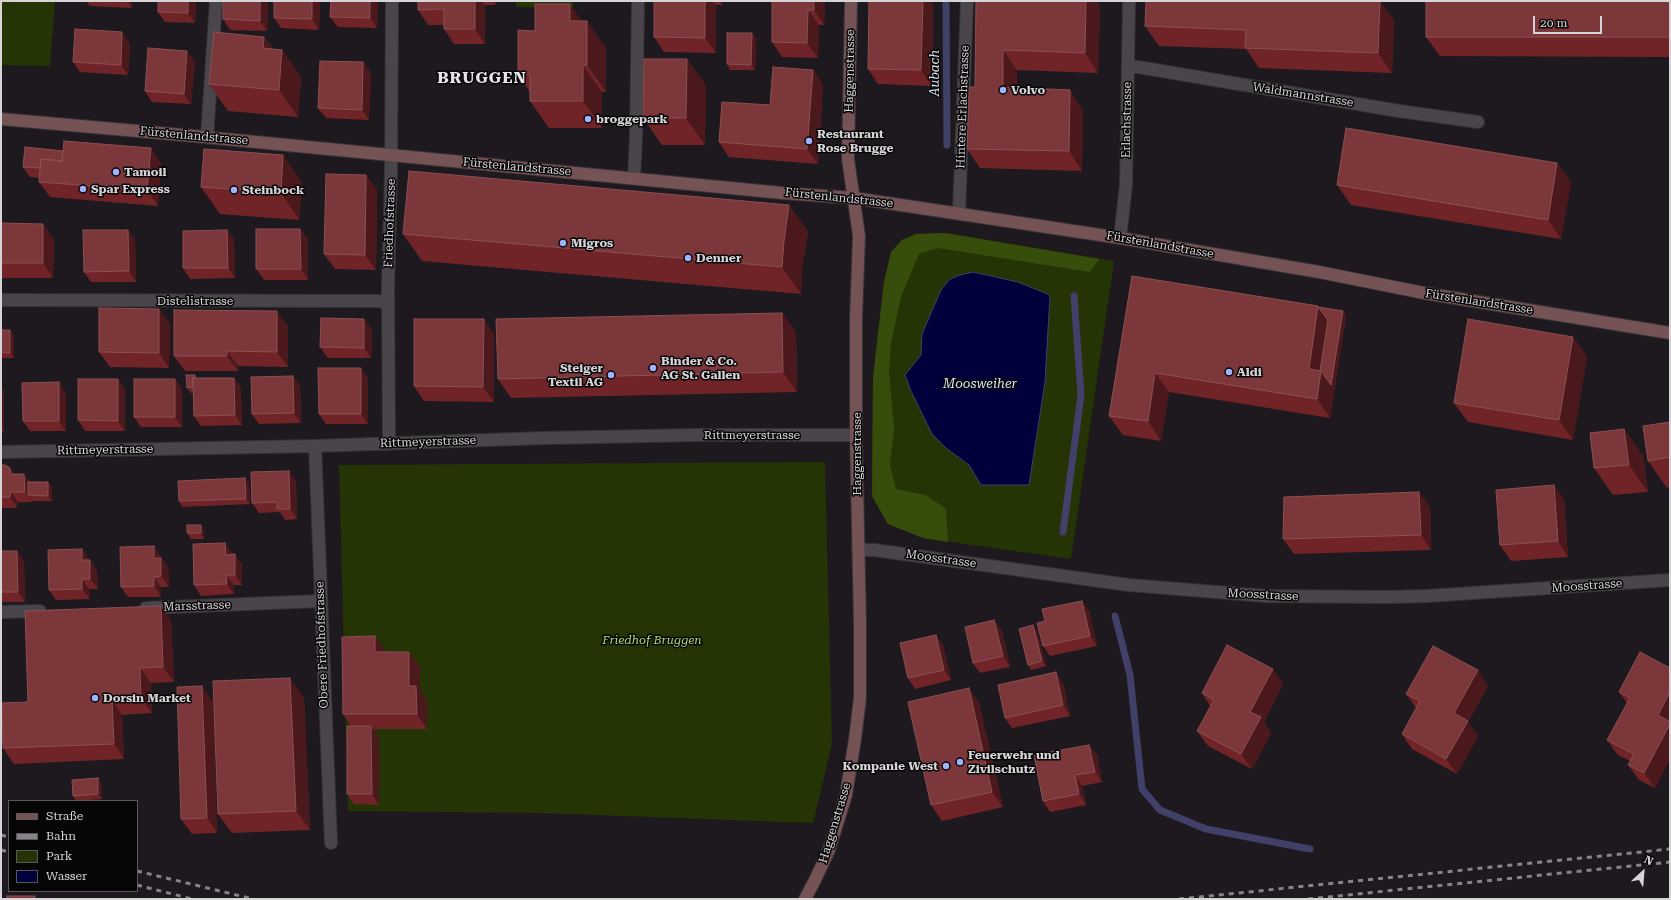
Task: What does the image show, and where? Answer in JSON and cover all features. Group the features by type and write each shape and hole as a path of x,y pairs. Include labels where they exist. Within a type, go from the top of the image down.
{"main road":[{"name":"Haggenstrasse","path":"805,899 816,880 829,850 846,795 856,739 860,698 856,435 856,318 859,236 848,159 851,1"},
{"name":"Fürstenlandstrasse","path":"1,119 207,137 782,193 854,198 1120,238 1319,272 1424,293 1670,333"}],"street":[{"path":"207,137 216,1"},
{"name":"Friedhofstrasse","path":"389,444 388,303 392,1"},
{"path":"634,178 638,1"},
{"name":"Hintere Erlachstrasse","path":"959,213 967,1"},
{"name":"Erlachstrasse","path":"1120,238 1126,185 1129,1"},
{"name":"Waldmannstrasse","path":"1129,67 1138,67 1398,111 1478,122"},
{"name":"Distelistrasse","path":"1,300 378,301 388,303"},
{"name":"Rittmeyerstrasse","path":"1,452 315,446 544,438 690,435 856,435"},
{"name":"Obere Friedhofstrasse","path":"315,446 320,600 331,843"},
{"name":"Moosstrasse","path":"858,550 874,550 1129,585 1274,596 1427,596 1670,580"},
{"name":"Marsstrasse","path":"134,608 320,600"},
{"path":"1,612 48,611"}],"green space":[{"path":"1,1 55,1 50,66 1,65"},
{"path":"516,1 573,1 573,9 516,7"},
{"path":"945,233 1114,261 1071,559 923,538 888,524 872,496 873,377 884,282 891,252 902,240 916,234"},
{"path":"945,233 1099,259 1090,272 938,248 919,254 901,297 891,343 889,370 894,429 890,465 896,489 926,495 946,509 948,542 923,538 888,524 872,496 873,377 884,282 891,252 902,240 916,234"},
{"name":"Friedhof Bruggen","path":"825,462 832,744 813,823 541,813 348,811 339,465"}],"water":[{"name":"Moosweiher","path":"973,272 1018,282 1050,295 1045,382 1029,485 981,485 969,465 946,448 932,434 911,391 905,375 921,355 922,334 941,290 950,279"}],"building":[{"path":"158,1 188,1 188,13 158,12"},
{"path":"223,1 260,1 260,21 223,19"},
{"path":"274,1 312,1 312,19 274,18"},
{"path":"331,1 370,1 370,18 330,17"},
{"path":"418,1 475,1 475,29 444,29 444,9 418,10"},
{"path":"654,1 705,1 705,38 654,37"},
{"path":"772,1 814,1 814,10 808,10 807,43 772,42"},
{"path":"869,1 923,1 921,70 868,69"},
{"name":"Volvo","path":"976,1 1086,1 1085,53 1003,50 1003,87 1070,90 1069,151 967,149 969,87 975,87"},
{"path":"1146,1 1380,1 1378,53 1245,48 1246,30 1145,26"},
{"path":"1426,1 1670,1 1670,37 1426,37"},
{"path":"535,4 570,4 570,21 587,21 587,65 583,65 583,101 530,101 530,74 518,74 518,30 535,31"},
{"path":"75,29 122,32 121,65 73,62"},
{"path":"214,32 264,37 263,48 282,50 279,90 209,84"},
{"path":"727,33 752,33 751,65 727,64"},
{"path":"148,48 187,51 184,94 145,91"},
{"path":"644,59 687,59 686,118 643,118"},
{"path":"320,61 363,62 362,110 318,108"},
{"path":"773,67 813,70 807,149 719,142 722,102 770,105"},
{"path":"1346,128 1557,163 1548,220 1337,185"},
{"path":"64,141 151,148 147,190 39,182 41,159 62,161"},
{"path":"25,147 63,151 62,161 41,159 40,168 23,167"},
{"path":"204,149 283,155 281,193 201,187"},
{"path":"409,171 789,205 782,267 403,234"},
{"path":"326,174 366,175 365,255 324,254"},
{"path":"1,223 43,224 43,263 1,263"},
{"path":"256,229 300,229 301,269 256,269"},
{"path":"83,230 128,230 129,271 84,272"},
{"path":"227,230 228,268 183,268 183,231"},
{"name":"Aldi","path":"1132,276 1318,306 1309,369 1321,371 1317,399 1155,373 1148,421 1109,416"},
{"path":"1318,307 1343,311 1331,385 1320,371 1328,320"},
{"path":"99,308 159,309 159,353 99,352"},
{"path":"174,310 277,311 277,352 227,351 227,356 174,356"},
{"path":"782,313 783,372 498,379 496,319"},
{"path":"321,318 364,319 364,348 320,347"},
{"path":"414,319 484,319 483,387 414,386"},
{"path":"1468,319 1573,337 1559,420 1454,403"},
{"path":"1,330 10,330 10,353 1,352"},
{"path":"318,368 361,368 361,414 319,414"},
{"path":"186,375 195,375 195,378 193,378 193,387 187,388"},
{"path":"293,376 294,413 252,414 251,377"},
{"path":"193,378 234,378 235,415 194,416"},
{"path":"78,379 118,379 118,421 78,420"},
{"path":"134,379 175,379 175,417 134,417"},
{"path":"59,382 59,421 23,421 22,383"},
{"path":"1670,422 1670,457 1648,461 1643,426"},
{"path":"1624,429 1629,465 1594,468 1590,433"},
{"path":"1,465 5,465 10,468 11,474 24,474 25,492 11,492 10,497 1,497"},
{"path":"289,471 290,509 277,509 277,502 252,503 251,472"},
{"path":"245,478 246,499 179,501 178,481"},
{"path":"28,482 48,482 48,496 28,495"},
{"path":"1554,485 1558,541 1500,545 1496,490"},
{"path":"1419,492 1421,535 1283,539 1284,497"},
{"path":"187,525 201,525 201,533 187,533"},
{"path":"225,543 226,555 235,554 235,575 226,575 227,584 194,585 193,544"},
{"path":"154,546 154,558 161,558 161,576 154,577 154,586 121,587 120,547"},
{"path":"82,549 82,560 90,560 90,579 82,579 82,589 49,590 48,550"},
{"path":"1,551 17,551 18,592 1,592"},
{"path":"1082,601 1090,636 1043,646 1037,623 1045,621 1042,609"},
{"name":"Dorsin Market","path":"161,606 163,667 140,668 141,698 112,700 114,744 3,748 2,703 28,702 25,611"},
{"path":"994,620 1003,656 973,663 965,627"},
{"path":"1033,625 1042,661 1028,665 1019,629"},
{"path":"936,635 944,670 908,678 900,643"},
{"path":"375,636 375,652 409,652 409,686 416,686 417,714 343,714 342,637"},
{"path":"1227,645 1273,669 1250,712 1261,717 1241,754 1197,731 1214,700 1202,693"},
{"path":"1433,646 1478,670 1454,713 1468,721 1446,759 1402,734 1420,701 1406,694"},
{"path":"1640,652 1670,668 1670,692 1658,715 1670,722 1670,724 1644,773 1628,765 1634,754 1607,740 1630,698 1619,692"},
{"path":"1056,672 1063,705 1005,718 998,685"},
{"path":"290,678 296,811 218,814 213,681"},
{"path":"202,686 207,818 181,819 177,687"},
{"name":"Feuerwehr und Zivilschutz","path":"969,688 992,792 931,805 908,702"},
{"path":"347,726 371,726 372,794 347,794"},
{"path":"1089,745 1095,772 1075,775 1079,794 1043,801 1034,755"},
{"path":"98,778 98,794 73,796 72,780"},
{"path":"7,896 35,896 35,899 7,899"}],"waterway":[{"name":"Aubach","path":"946,1 947,145"},
{"path":"1063,532 1081,395 1074,296"},
{"path":"1115,616 1130,675 1142,789 1160,810 1206,829 1310,849"}],"railway":[{"path":"1,835 8,837"},
{"path":"1179,899 1670,849"},
{"path":"1,850 8,852"},
{"path":"1308,899 1670,862"},
{"path":"138,871 253,899"},
{"path":"138,885 192,899"}],"place":[{"name":"Volvo","path":"1003,90"},
{"name":"broggepark","path":"588,119"},
{"name":"Restaurant Rose Brugge","path":"809,141"},
{"name":"Tamoil","path":"116,172"},
{"name":"Spar Express","path":"83,189"},
{"name":"Steinbock","path":"234,190"},
{"name":"Migros","path":"563,243"},
{"name":"Denner","path":"688,258"},
{"name":"Binder & Co. AG St. Gallen","path":"653,368"},
{"name":"Aldi","path":"1229,372"},
{"name":"Steiger Textil AG","path":"611,375"},
{"name":"Dorsin Market","path":"95,698"},
{"name":"Feuerwehr und Zivilschutz","path":"960,762"},
{"name":"Kompanie West","path":"946,766"}],"district":[{"name":"BRUGGEN","path":"482,78"}]}
